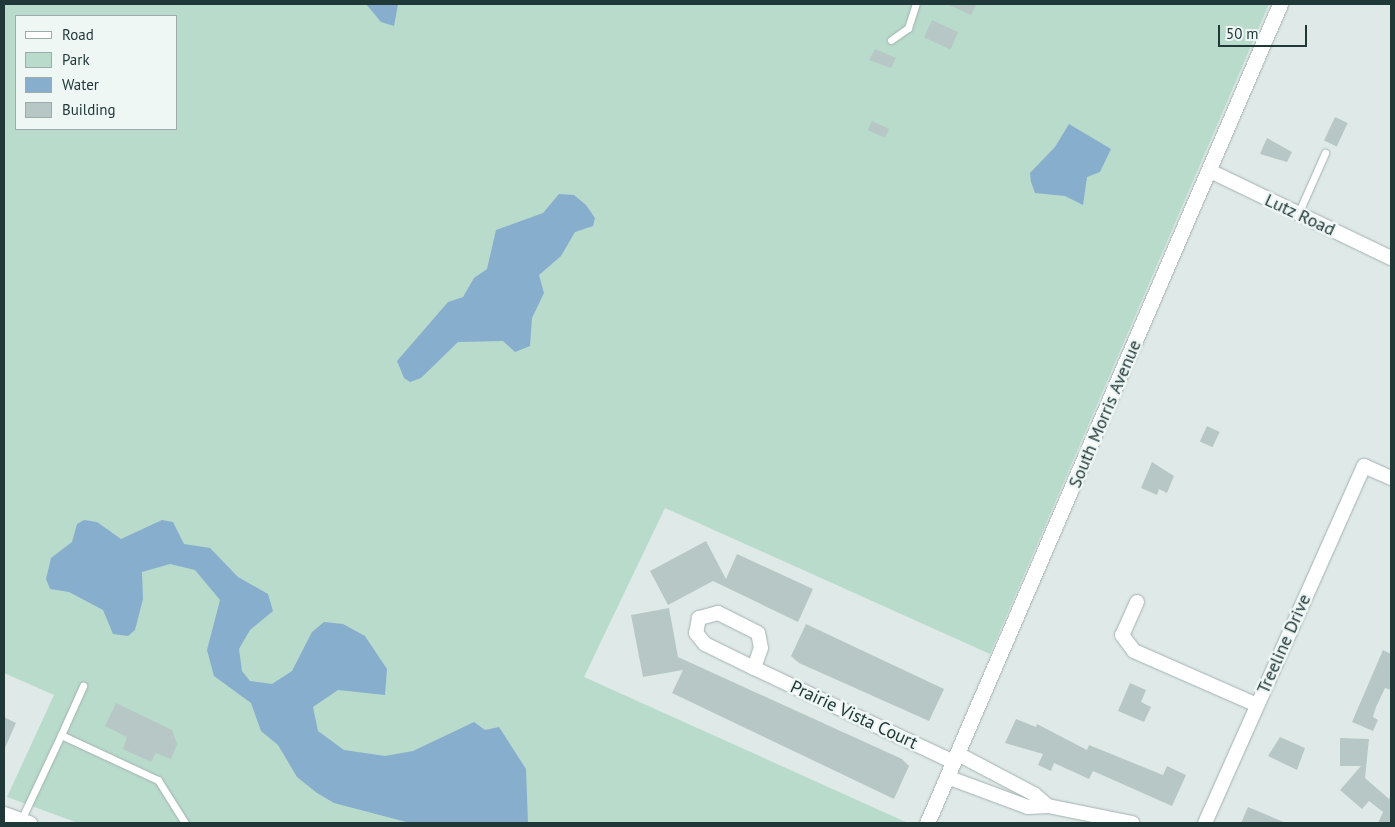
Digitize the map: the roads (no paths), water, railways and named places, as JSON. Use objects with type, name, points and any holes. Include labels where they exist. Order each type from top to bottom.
[{"type":"street","name":"South Morris Avenue","points":[[927,823],[1210,172],[1280,4]]},
{"type":"street","name":"Lutz Road","points":[[1210,172],[1391,258]]},
{"type":"street","name":"Treeline Drive","points":[[1205,823],[1364,466],[1391,478]]},
{"type":"street","points":[[1137,602],[1122,636],[1134,651],[1257,705]]},
{"type":"street","name":"Prairie Vista Court","points":[[754,668],[761,648],[758,633],[718,613],[699,618],[699,639],[754,668],[1034,794],[1048,806]]},
{"type":"street","points":[[948,777],[1004,800],[1028,807],[1048,806],[1132,823]]},
{"type":"street","points":[[4,814],[25,822]]},
{"type":"lane","points":[[891,40],[908,28],[916,4]]},
{"type":"lane","points":[[1298,214],[1325,153]]},
{"type":"lane","points":[[25,822],[83,686]]},
{"type":"lane","points":[[61,735],[158,780],[185,823]]},
{"type":"water","points":[[366,4],[398,4],[394,26],[381,22]]},
{"type":"water","points":[[1069,124],[1111,149],[1100,172],[1087,177],[1083,205],[1065,196],[1035,193],[1031,182],[1030,173],[1055,147]]},
{"type":"water","points":[[559,194],[574,195],[586,205],[595,218],[593,226],[575,232],[561,256],[539,275],[544,293],[532,318],[530,346],[515,352],[503,341],[458,342],[421,378],[410,382],[404,378],[397,361],[448,302],[463,297],[474,278],[487,269],[496,230],[543,213]]},
{"type":"water","points":[[84,520],[97,522],[121,539],[162,520],[173,522],[184,544],[210,548],[238,577],[268,594],[273,611],[250,630],[239,649],[242,671],[250,681],[272,684],[292,671],[312,632],[324,622],[343,624],[365,636],[387,669],[385,695],[338,690],[313,707],[318,731],[344,750],[385,756],[413,751],[474,722],[485,730],[499,727],[526,769],[528,823],[410,823],[334,803],[317,793],[297,777],[278,745],[261,731],[251,703],[214,676],[207,650],[220,600],[195,570],[170,564],[142,572],[143,599],[135,630],[128,636],[113,634],[103,610],[69,592],[50,589],[46,579],[51,558],[72,542],[77,524]]}]
